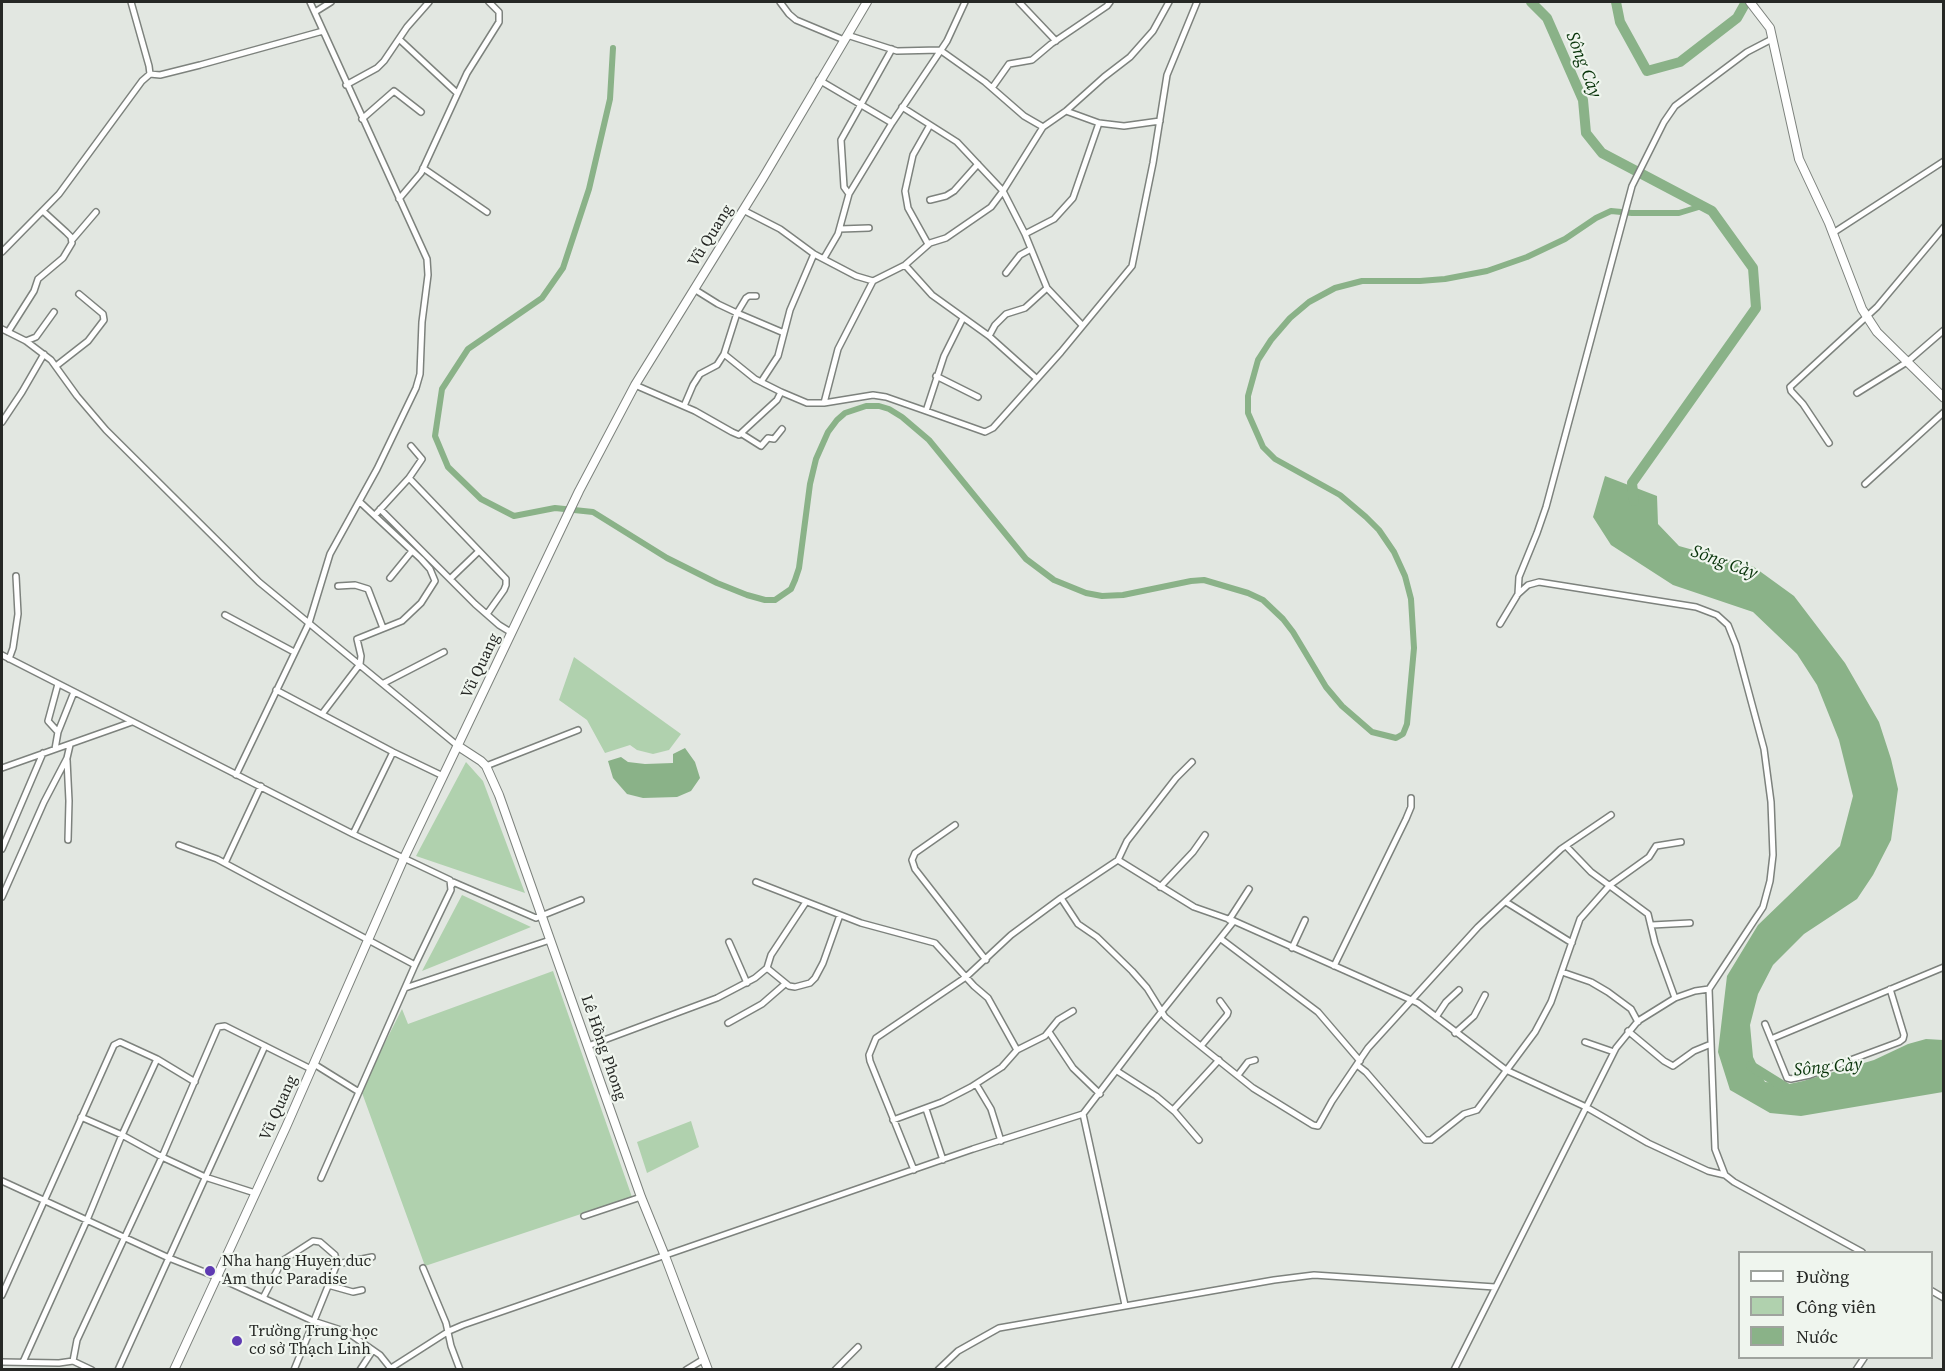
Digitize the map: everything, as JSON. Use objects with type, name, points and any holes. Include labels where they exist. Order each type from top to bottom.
[{"type":"main road","name":"Vũ Quang","points":[[174,1370],[405,858],[579,491],[635,385],[867,2]]},
{"type":"main road","points":[[1750,2],[1770,28],[1799,159],[1833,233],[1867,317],[1876,332],[1944,398]]},
{"type":"main road","name":"Lê Hồng Phong","points":[[458,746],[486,766],[499,795],[641,1197],[666,1256],[708,1370]]},
{"type":"street","points":[[131,2],[150,74]]},
{"type":"street","points":[[236,775],[309,622],[327,561],[360,502],[416,388],[420,374],[422,322],[429,266],[310,2]]},
{"type":"street","points":[[315,12],[331,2]]},
{"type":"street","points":[[346,85],[377,68],[429,2]]},
{"type":"street","points":[[399,200],[423,168],[466,73],[499,22],[499,12],[489,2]]},
{"type":"street","points":[[780,2],[796,20],[846,37],[897,51],[940,50],[992,88],[1019,113],[1043,127]]},
{"type":"street","points":[[824,258],[840,229],[849,194],[902,107],[953,30],[965,2]]},
{"type":"street","points":[[1019,2],[1056,41]]},
{"type":"street","points":[[992,88],[1009,64],[1032,60],[1110,2]]},
{"type":"street","points":[[824,403],[838,349],[873,281],[905,265],[928,244],[946,238],[985,211],[1003,191],[1043,127],[1066,111],[1137,50],[1153,31],[1169,2]]},
{"type":"street","points":[[724,354],[761,382],[807,403],[824,403],[873,395],[886,397],[980,431],[993,428],[1133,263],[1169,69],[1197,2]]},
{"type":"street","points":[[2,252],[44,212],[142,81],[150,74],[160,75],[323,31]]},
{"type":"street","points":[[399,39],[458,93]]},
{"type":"street","points":[[1518,594],[1519,577],[1538,533],[1546,507],[1632,186],[1664,122],[1679,102],[1747,51],[1772,39]]},
{"type":"street","points":[[849,194],[844,188],[841,140],[892,49]]},
{"type":"street","points":[[819,80],[892,123]]},
{"type":"street","points":[[362,119],[394,90],[421,112]]},
{"type":"street","points":[[902,107],[957,142],[1003,191],[1025,234],[1047,288],[1082,325]]},
{"type":"street","points":[[1066,111],[1099,123],[1131,126],[1160,121]]},
{"type":"street","points":[[1025,234],[1054,219],[1074,198],[1099,123]]},
{"type":"street","points":[[928,244],[908,208],[905,191],[914,155],[930,125]]},
{"type":"street","points":[[1833,233],[1944,161]]},
{"type":"street","points":[[930,200],[941,198],[954,191],[978,164]]},
{"type":"street","points":[[423,168],[487,212]]},
{"type":"street","points":[[743,210],[780,229],[814,254],[856,276],[873,281]]},
{"type":"street","points":[[44,212],[72,240]]},
{"type":"street","points":[[96,212],[72,240],[63,258],[38,279],[34,291],[4,331],[26,341],[44,354],[106,430],[259,582],[458,746]]},
{"type":"street","points":[[1829,443],[1790,387],[1867,317],[1944,227]]},
{"type":"street","points":[[840,229],[869,228]]},
{"type":"street","points":[[1006,273],[1020,255],[1030,249]]},
{"type":"street","points":[[761,382],[778,356],[790,310],[814,254]]},
{"type":"street","points":[[905,265],[927,291],[989,336],[1036,378]]},
{"type":"street","points":[[989,336],[995,325],[1006,314],[1025,308],[1047,288]]},
{"type":"street","points":[[694,289],[717,304],[784,333]]},
{"type":"street","points":[[56,366],[88,341],[104,320],[103,314],[79,294]]},
{"type":"street","points":[[684,406],[695,381],[704,372],[717,365],[724,354],[737,313],[748,296],[756,296]]},
{"type":"street","points":[[26,341],[34,339],[54,312]]},
{"type":"street","points":[[926,411],[946,350],[963,318]]},
{"type":"street","points":[[1857,393],[1907,362],[1944,330]]},
{"type":"street","points":[[2,422],[44,354]]},
{"type":"street","points":[[936,376],[978,397]]},
{"type":"street","points":[[635,385],[684,406],[735,434],[742,434],[761,446],[767,439],[774,439],[782,429]]},
{"type":"street","points":[[742,434],[777,400],[781,392]]},
{"type":"street","points":[[1865,484],[1944,412]]},
{"type":"street","points":[[375,515],[409,478],[422,459],[411,446]]},
{"type":"street","points":[[409,478],[506,582],[504,590],[487,614]]},
{"type":"street","points":[[322,714],[360,664],[361,656],[357,639],[402,621],[429,593],[435,581],[430,569],[360,502]]},
{"type":"street","points":[[380,509],[487,614],[512,633]]},
{"type":"street","points":[[390,578],[412,551]]},
{"type":"street","points":[[450,579],[478,552]]},
{"type":"street","points":[[9,659],[18,614],[16,576]]},
{"type":"street","points":[[1500,624],[1518,594],[1532,583],[1545,582],[1696,607],[1717,615],[1728,625],[1736,645],[1764,749],[1771,802],[1773,855],[1770,881],[1763,907],[1709,989],[1715,1149],[1725,1175]]},
{"type":"street","points":[[338,586],[355,585],[368,589],[383,628]]},
{"type":"street","points":[[225,615],[294,652]]},
{"type":"street","points":[[384,683],[444,652]]},
{"type":"street","points":[[2,656],[353,834],[450,880],[451,890],[415,965],[321,1178]]},
{"type":"street","points":[[58,684],[48,721],[58,732]]},
{"type":"street","points":[[276,690],[443,776]]},
{"type":"street","points":[[55,749],[58,732],[74,692]]},
{"type":"street","points":[[2,768],[132,722]]},
{"type":"street","points":[[486,766],[578,729]]},
{"type":"street","points":[[2,897],[44,802],[67,758],[70,745]]},
{"type":"street","points":[[353,834],[393,752]]},
{"type":"street","points":[[2,849],[43,753]]},
{"type":"street","points":[[67,758],[68,840]]},
{"type":"street","points":[[914,1170],[870,1061],[872,1046],[876,1038],[966,977],[1011,935],[1118,860],[1127,841],[1176,778],[1192,762]]},
{"type":"street","points":[[225,863],[261,786]]},
{"type":"street","points":[[1334,966],[1406,819],[1411,807],[1411,798]]},
{"type":"street","points":[[1061,898],[1078,924],[1097,937],[1132,971],[1178,1028],[1270,1100],[1318,1126],[1368,1048],[1478,927],[1566,846],[1611,815]]},
{"type":"street","points":[[955,825],[915,853],[912,860],[915,869],[986,960]]},
{"type":"street","points":[[1160,887],[1205,836]]},
{"type":"street","points":[[1221,939],[1318,1012],[1421,1137],[1428,1141],[1464,1114],[1480,1107],[1535,1032],[1551,1002],[1580,919],[1610,885],[1649,857],[1656,846],[1681,842]]},
{"type":"street","points":[[179,845],[225,863],[415,965]]},
{"type":"street","points":[[1566,846],[1588,869],[1646,911],[1652,925],[1653,938],[1675,998]]},
{"type":"street","points":[[1118,860],[1194,907],[1232,920],[1418,1003],[1506,1070],[1586,1107],[1648,1143],[1708,1171],[1725,1175],[1860,1251]]},
{"type":"street","points":[[452,885],[453,882],[536,918],[581,900]]},
{"type":"street","points":[[756,882],[866,925],[932,941],[991,1001],[1017,1050]]},
{"type":"street","points":[[2,1181],[169,1258],[217,1277],[313,1321],[347,1332],[385,1360],[391,1369],[449,1331],[943,1160],[1083,1114],[1221,939],[1249,889]]},
{"type":"street","points":[[588,1046],[717,998],[747,983],[767,968],[771,955],[806,902]]},
{"type":"street","points":[[1506,902],[1572,943]]},
{"type":"street","points":[[767,968],[780,977],[784,984],[795,987],[810,982],[815,978],[823,963],[840,915]]},
{"type":"street","points":[[1292,948],[1305,920]]},
{"type":"street","points":[[1652,925],[1690,923]]},
{"type":"street","points":[[405,988],[550,940]]},
{"type":"street","points":[[729,942],[747,983]]},
{"type":"street","points":[[1771,1039],[1944,967]]},
{"type":"street","points":[[1562,972],[1591,982],[1608,992],[1631,1009],[1638,1022]]},
{"type":"street","points":[[728,1023],[762,1004],[784,984]]},
{"type":"street","points":[[1454,1370],[1614,1052],[1628,1031],[1675,998],[1709,989]]},
{"type":"street","points":[[1765,1024],[1787,1078],[1810,1074],[1899,1042],[1904,1035],[1890,989]]},
{"type":"street","points":[[1436,1017],[1446,1002],[1459,990]]},
{"type":"street","points":[[1455,1033],[1474,1016],[1485,995]]},
{"type":"street","points":[[1201,1046],[1227,1015],[1228,1012],[1220,1001]]},
{"type":"street","points":[[893,1120],[952,1098],[976,1084],[1002,1067],[1017,1050],[1049,1032],[1058,1020],[1073,1011]]},
{"type":"street","points":[[73,1361],[77,1340],[126,1239],[220,1026],[225,1026],[312,1067],[359,1092]]},
{"type":"street","points":[[1628,1031],[1670,1065],[1680,1062],[1694,1051],[1711,1044]]},
{"type":"street","points":[[1049,1032],[1072,1068],[1100,1094]]},
{"type":"street","points":[[2,1295],[115,1044],[120,1042],[157,1059],[195,1082]]},
{"type":"street","points":[[1585,1042],[1614,1052]]},
{"type":"street","points":[[118,1370],[265,1046]]},
{"type":"street","points":[[23,1362],[157,1059]]},
{"type":"street","points":[[1173,1110],[1219,1060]]},
{"type":"street","points":[[1238,1075],[1248,1062],[1255,1060]]},
{"type":"street","points":[[1117,1071],[1151,1091],[1173,1110],[1199,1140]]},
{"type":"street","points":[[976,1084],[991,1109],[1001,1141]]},
{"type":"street","points":[[926,1109],[943,1160]]},
{"type":"street","points":[[1083,1114],[1125,1305]]},
{"type":"street","points":[[81,1117],[205,1177],[255,1193]]},
{"type":"street","points":[[584,1216],[641,1197]]},
{"type":"street","points":[[263,1298],[282,1261],[314,1241],[320,1242],[335,1255],[337,1264],[294,1370]]},
{"type":"street","points":[[337,1264],[372,1257]]},
{"type":"street","points":[[423,1268],[449,1331],[451,1346],[460,1370]]},
{"type":"street","points":[[938,1370],[958,1351],[999,1328],[1314,1275],[1495,1287]]},
{"type":"street","points":[[328,1285],[353,1292],[362,1290]]},
{"type":"street","points":[[835,1370],[858,1347]]},
{"type":"street","points":[[360,1370],[373,1350]]},
{"type":"street","points":[[686,1370],[704,1359]]},
{"type":"street","points":[[2,1362],[73,1361],[92,1370]]},
{"type":"green space","points":[[574,657],[681,734],[669,750],[653,754],[637,750],[630,745],[605,753],[587,720],[559,700]]},
{"type":"green space","points":[[466,762],[483,781],[525,893],[416,856]]},
{"type":"green space","points":[[462,895],[531,927],[422,971]]},
{"type":"green space","points":[[553,971],[632,1197],[425,1266],[361,1090],[402,1009],[408,1024]]},
{"type":"green space","points":[[691,1121],[699,1147],[647,1173],[637,1142]]},
{"type":"water","points":[[1605,476],[1657,496],[1658,524],[1679,546],[1754,567],[1794,596],[1845,663],[1879,722],[1891,759],[1898,789],[1891,840],[1873,875],[1857,899],[1804,934],[1773,965],[1758,994],[1750,1025],[1753,1057],[1765,1082],[1789,1084],[1803,1081],[1874,1060],[1908,1044],[1926,1039],[1943,1040],[1943,1092],[1801,1116],[1770,1113],[1730,1090],[1718,1052],[1727,976],[1758,925],[1840,846],[1853,796],[1839,740],[1817,685],[1797,654],[1753,612],[1673,585],[1611,545],[1593,517]]},
{"type":"water","points":[[685,748],[695,762],[700,778],[691,791],[677,797],[643,798],[627,794],[613,778],[608,761],[621,757],[628,762],[645,764],[673,763],[673,754]]},
{"type":"waterway","name":"Sông Cày","points":[[1531,2],[1547,18],[1583,100],[1586,133],[1602,153],[1712,211],[1753,268],[1756,308],[1632,483],[1634,501]]},
{"type":"waterway","name":"Sông Cày","points":[[1616,2],[1620,22],[1647,71],[1680,62],[1737,18],[1746,2]]},
{"type":"waterway","points":[[613,48],[610,99],[589,189],[563,268],[542,298],[468,349],[442,389],[435,436],[448,467],[481,499],[514,516],[555,508],[593,512],[667,558],[717,583],[747,595],[775,600],[791,589],[799,568],[810,484],[816,459],[828,432],[845,413],[866,406],[879,406],[902,417],[929,440],[1026,559],[1054,580],[1086,593],[1102,596],[1123,595],[1204,580],[1248,593],[1263,600],[1283,619],[1326,687],[1342,706],[1372,732],[1396,738],[1403,734],[1407,724],[1414,648],[1411,599],[1405,576],[1394,552],[1379,530],[1366,517],[1340,495],[1275,459],[1263,447],[1248,413],[1248,396],[1258,360],[1290,318],[1309,302],[1335,288],[1362,281],[1420,281],[1487,271],[1527,257],[1565,239],[1596,218],[1611,211],[1679,213],[1702,206]]},
{"type":"waterway","name":"Sông Cày","points":[[1751,1066],[1788,1089]]},
{"type":"place","name":"Nha hang Huyen duc Am thuc Paradise","points":[[210,1271]]},
{"type":"place","name":"Trường Trung học cơ sở Thạch Linh","points":[[237,1341]]}]
